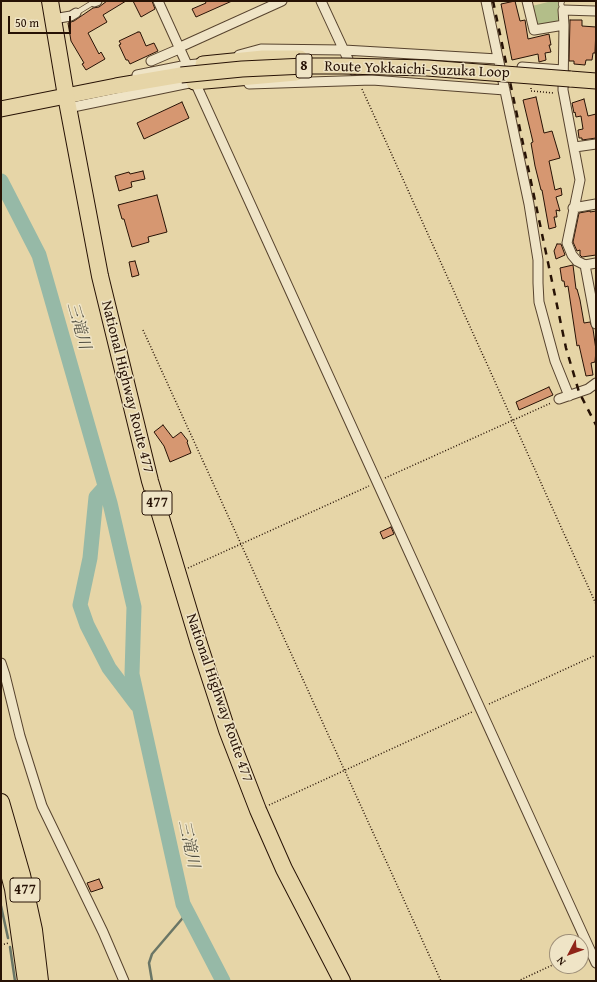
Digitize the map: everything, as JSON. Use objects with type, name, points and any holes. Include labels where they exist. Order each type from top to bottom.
[{"type":"highway","name":"National Highway Route 477","points":[[50,1],[66,98],[100,276],[150,481],[198,644],[227,730],[258,810],[284,869],[342,981]]},
{"type":"highway","name":"477","points":[[1,802],[22,875],[34,930],[40,981]]},
{"type":"highway","name":"477","points":[[1,843],[13,890],[26,981]]},
{"type":"main road","name":"8","points":[[203,64],[263,58],[366,57],[427,68]]},
{"type":"main road","name":"Route Yokkaichi-Suzuka Loop","points":[[1,109],[40,101],[66,98],[187,74],[242,69],[305,66],[427,68],[566,75],[596,81]]},
{"type":"main road","name":"8","points":[[187,74],[223,79],[301,73],[383,74],[427,68]]},
{"type":"street","points":[[158,1],[178,48],[187,74],[377,482],[596,963]]},
{"type":"street","points":[[151,61],[282,1]]},
{"type":"street","points":[[321,1],[358,80]]},
{"type":"street","points":[[486,1],[529,204],[537,250],[539,302],[555,361],[569,396]]},
{"type":"street","points":[[527,1],[534,30],[564,25]]},
{"type":"street","points":[[596,11],[563,6],[566,75],[564,93],[580,180],[567,243],[572,255],[577,260],[585,265],[596,263]]},
{"type":"street","points":[[53,19],[71,16],[76,13]]},
{"type":"street","points":[[187,74],[203,64],[261,49],[344,50],[498,59]]},
{"type":"street","points":[[440,85],[441,56]]},
{"type":"street","points":[[522,67],[566,75]]},
{"type":"street","points":[[223,79],[248,84],[358,80],[394,81],[505,90]]},
{"type":"street","points":[[575,147],[596,144]]},
{"type":"street","points":[[573,208],[596,204]]},
{"type":"street","points":[[585,265],[596,324]]},
{"type":"street","points":[[560,399],[588,389],[596,383]]},
{"type":"street","points":[[1,663],[20,736],[42,806],[103,932],[124,981]]},
{"type":"lane","points":[[76,13],[95,2]]},
{"type":"path","points":[[358,80],[596,604]]},
{"type":"path","points":[[531,91],[564,93]]},
{"type":"path","points":[[143,330],[441,981]]},
{"type":"path","points":[[177,573],[560,399]]},
{"type":"path","points":[[258,810],[596,655]]},
{"type":"path","points":[[518,981],[549,967]]},
{"type":"green space","points":[[552,1],[560,1],[559,19],[557,22],[540,25],[536,22],[532,6]]},
{"type":"building","points":[[107,1],[126,1],[103,15],[107,22],[88,33],[99,54],[101,52],[105,59],[86,70],[82,64],[84,63],[71,41],[68,23],[74,21],[93,8],[99,7]]},
{"type":"building","points":[[133,1],[152,1],[155,9],[141,17]]},
{"type":"building","points":[[205,1],[232,1],[196,17],[192,9],[206,3]]},
{"type":"building","points":[[515,1],[520,21],[525,20],[528,39],[549,34],[551,45],[549,45],[551,52],[545,53],[546,60],[539,62],[538,54],[512,60],[501,4]]},
{"type":"building","points":[[570,20],[582,20],[582,26],[596,27],[595,53],[593,53],[592,60],[586,60],[585,65],[574,64],[574,61],[569,61]]},
{"type":"building","points":[[140,32],[146,46],[154,43],[158,51],[130,64],[128,60],[126,60],[119,45],[121,44],[119,41]]},
{"type":"building","points":[[536,97],[544,133],[552,131],[560,158],[549,161],[555,190],[561,188],[562,195],[556,197],[560,211],[556,210],[557,217],[554,217],[556,227],[549,229],[542,190],[535,166],[531,143],[533,142],[523,100]]},
{"type":"building","points":[[584,99],[588,116],[596,114],[596,138],[582,140],[582,138],[579,138],[578,130],[583,129],[581,116],[576,117],[572,103]]},
{"type":"building","points":[[182,102],[189,118],[144,139],[137,123]]},
{"type":"building","points":[[143,171],[145,179],[131,182],[132,187],[119,191],[115,176],[129,172],[130,174]]},
{"type":"building","points":[[157,195],[167,232],[148,237],[149,242],[132,247],[124,219],[122,219],[118,205]]},
{"type":"building","points":[[596,211],[596,255],[582,257],[580,255],[580,250],[577,251],[573,242],[579,213]]},
{"type":"building","points":[[557,244],[561,244],[565,255],[556,259],[554,251]]},
{"type":"building","points":[[135,261],[139,275],[132,277],[129,262]]},
{"type":"building","points":[[573,265],[576,289],[580,300],[584,323],[590,322],[593,329],[596,350],[595,362],[591,363],[593,375],[586,376],[579,345],[577,346],[568,286],[565,287],[564,281],[562,281],[560,268]]},
{"type":"building","points":[[549,387],[553,395],[519,410],[516,402]]},
{"type":"building","points":[[163,425],[173,438],[181,432],[188,441],[187,442],[191,453],[170,462],[164,446],[154,432]]},
{"type":"building","points":[[391,527],[394,534],[383,539],[380,532]]},
{"type":"building","points":[[99,879],[103,888],[91,892],[87,883]]},
{"type":"waterway","name":"三滝川","points":[[1,181],[39,255],[110,503],[134,607],[132,674],[183,904],[223,981]]},
{"type":"waterway","name":"三滝川","points":[[105,487],[96,497],[90,558],[80,605],[87,625],[109,668],[137,705]]},
{"type":"waterway","points":[[1,906],[8,938]]},
{"type":"waterway","points":[[152,981],[149,963],[152,954],[187,913]]},
{"type":"waterway","points":[[10,947],[15,981]]},
{"type":"railway","points":[[493,1],[566,348],[579,392],[596,425]]}]
